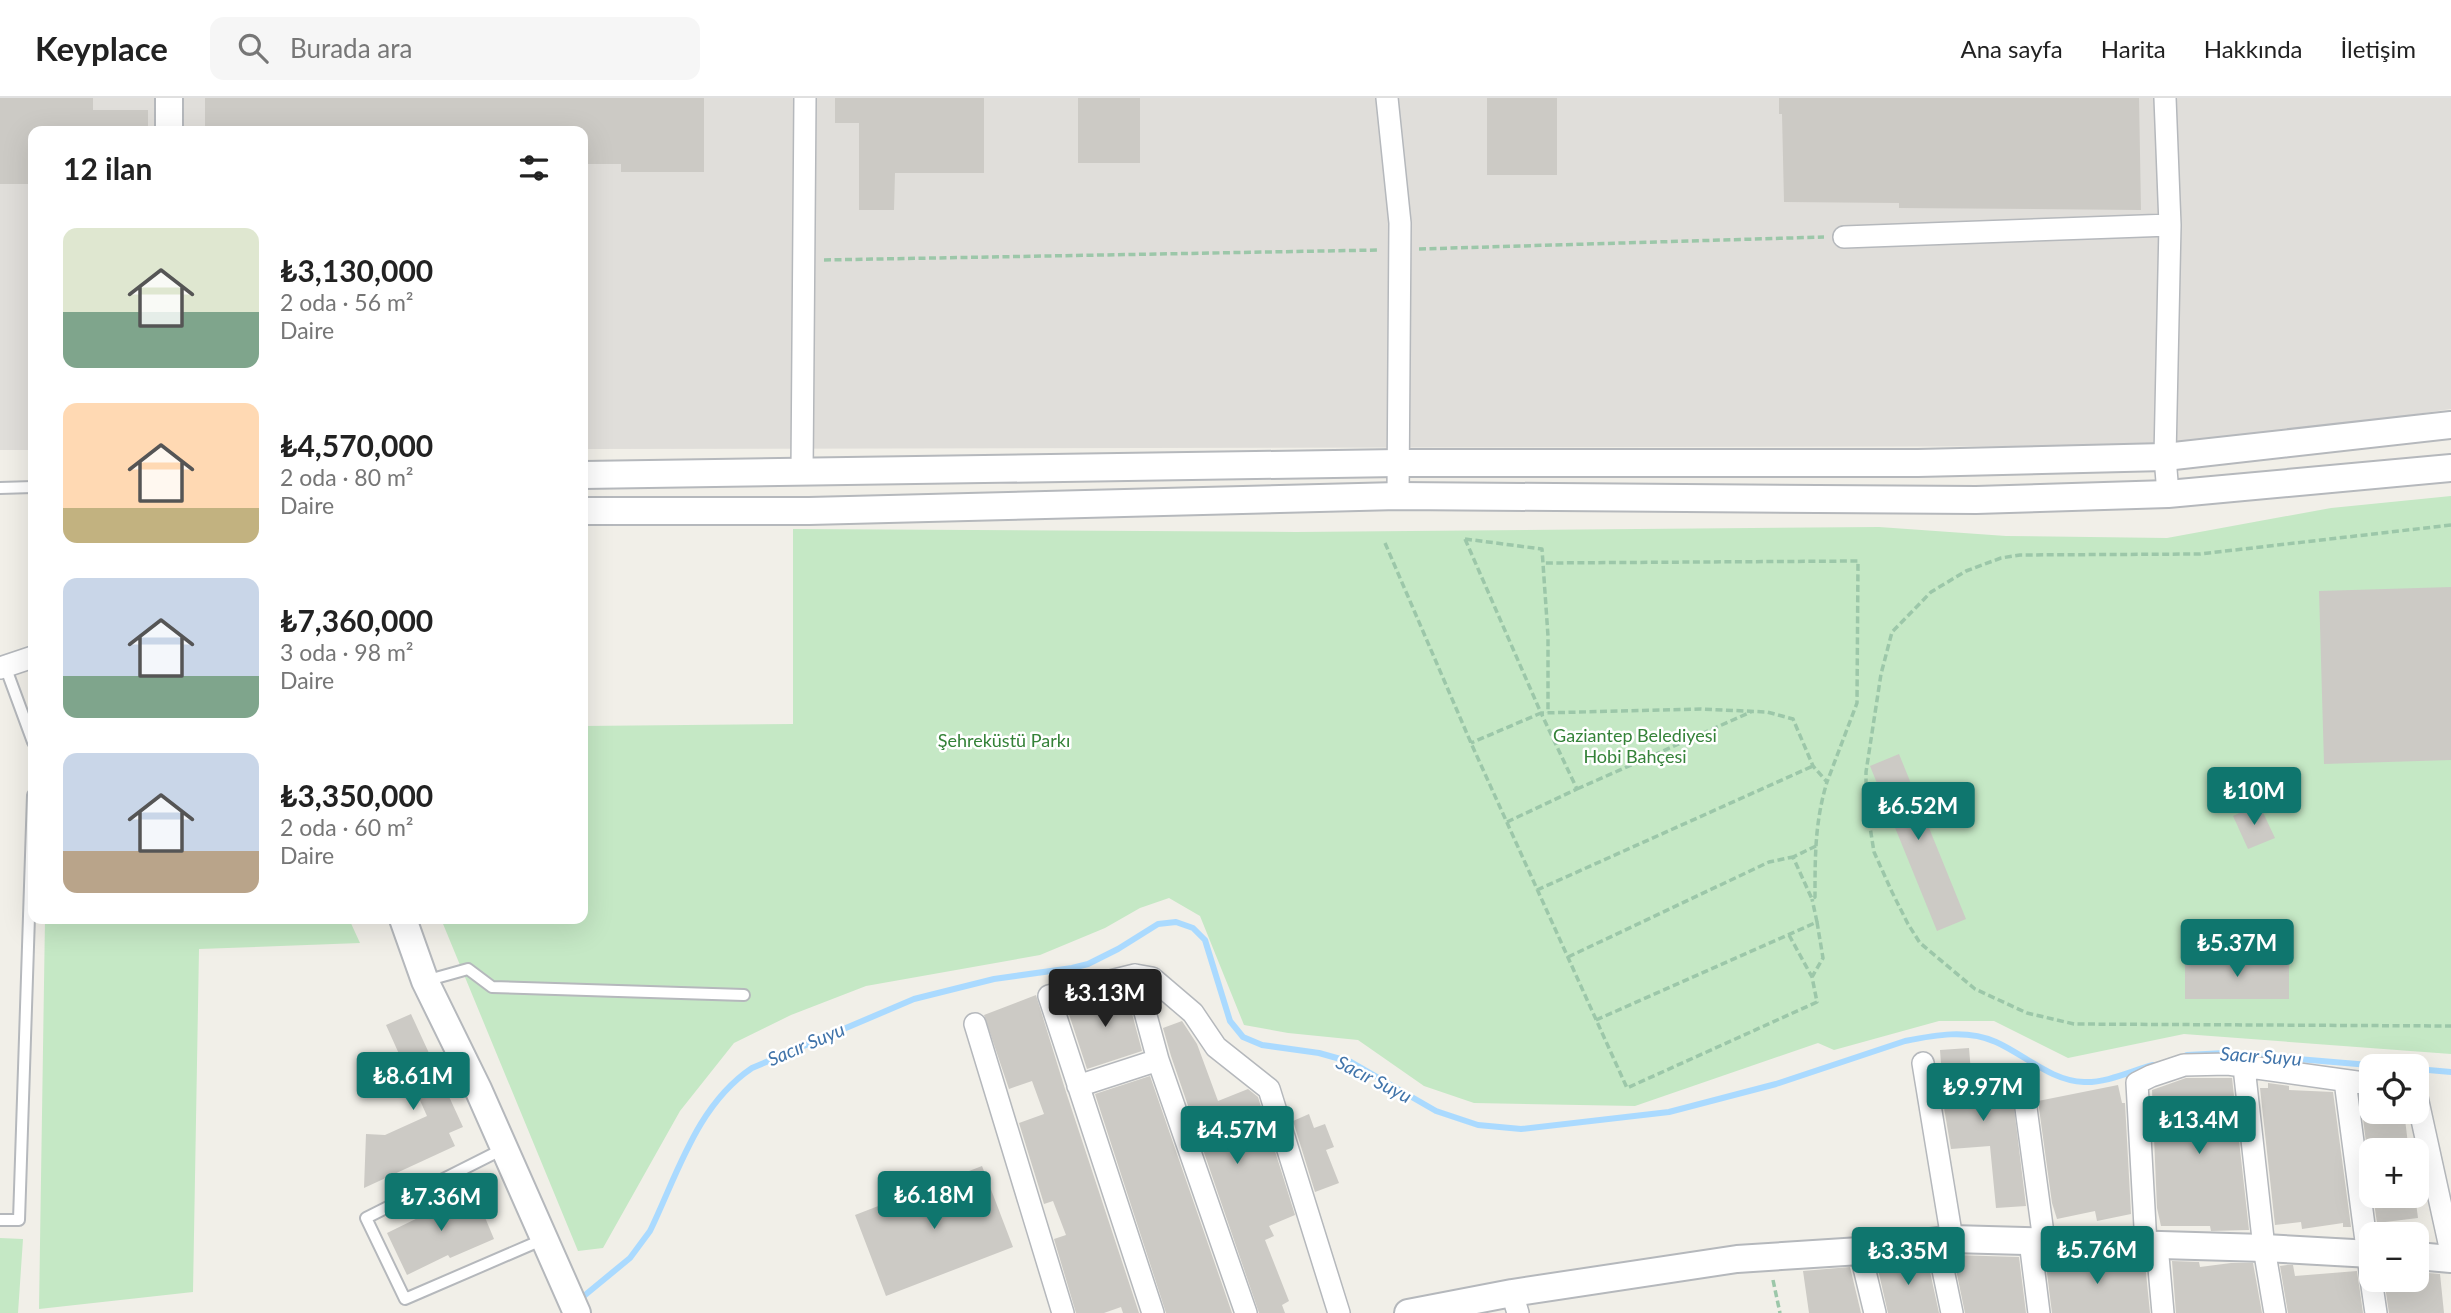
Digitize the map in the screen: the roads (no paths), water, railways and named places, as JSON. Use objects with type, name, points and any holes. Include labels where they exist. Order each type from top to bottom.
[{"type":"street","points":[[169,98],[169,126]]},
{"type":"street","points":[[802,472],[806,98]]},
{"type":"street","points":[[1387,98],[1399,223],[1398,496]]},
{"type":"street","points":[[2165,98],[2170,225],[2165,457],[2168,494]]},
{"type":"street","points":[[1844,237],[2170,225]]},
{"type":"street","points":[[588,475],[1398,463],[1918,463],[2165,457],[2451,425]]},
{"type":"street","points":[[588,511],[808,511],[1398,496],[1888,501],[2168,494],[2451,468]]},
{"type":"street","points":[[2,667],[28,659]]},
{"type":"street","points":[[405,924],[425,981],[478,1089],[576,1313]]},
{"type":"street","points":[[1135,975],[1158,1060],[1246,1313]]},
{"type":"street","points":[[1153,1313],[1049,996],[1135,975],[1152,978],[1178,997],[1193,1013],[1216,1047],[1269,1089],[1339,1313]]},
{"type":"street","points":[[975,1024],[1063,1313]]},
{"type":"street","points":[[1078,1086],[1158,1060]]},
{"type":"street","points":[[1923,1063],[1952,1313]]},
{"type":"street","points":[[2163,1313],[2151,1245],[2137,1083],[2184,1065],[2228,1064],[2359,1083]]},
{"type":"street","points":[[2244,1067],[2264,1248],[2275,1313]]},
{"type":"street","points":[[2345,1081],[2364,1222]]},
{"type":"street","points":[[2024,1086],[2039,1313]]},
{"type":"street","points":[[2423,1124],[2451,1252]]},
{"type":"street","points":[[1408,1313],[1515,1303],[1737,1259],[1860,1251],[1945,1240],[2264,1248],[2359,1265]]},
{"type":"street","points":[[1860,1251],[1875,1313]]},
{"type":"street","points":[[2429,1257],[2451,1259]]},
{"type":"street","points":[[2373,1292],[2376,1313]]},
{"type":"lane","points":[[0,488],[28,487]]},
{"type":"lane","points":[[2,667],[28,730]]},
{"type":"lane","points":[[0,1220],[19,1220],[29,924]]},
{"type":"lane","points":[[425,981],[468,970],[492,987],[744,995]]},
{"type":"lane","points":[[505,1149],[366,1218],[405,1299],[544,1239]]},
{"type":"waterway","name":"Sacır Suyu","points":[[579,1300],[630,1258],[650,1231],[703,1121],[733,1083],[752,1068],[914,999],[994,979],[1088,964],[1158,924],[1176,922],[1193,928],[1205,940],[1230,1021],[1243,1037],[1262,1045],[1319,1053],[1351,1062],[1436,1111],[1478,1125],[1521,1129],[1669,1112],[1776,1084],[1905,1041],[1939,1035],[1962,1034],[1985,1038],[2007,1047],[2049,1072],[2072,1081],[2101,1081],[2153,1065]]},
{"type":"waterway","name":"Sacır Suyu","points":[[2187,1055],[2225,1053],[2359,1064]]},
{"type":"waterway","name":"Sacır Suyu","points":[[2429,1070],[2451,1072]]},
{"type":"park label","name":"Şehreküstü Parkı","points":[[1004,741]]},
{"type":"park label","name":"Gaziantep Belediyesi Hobi Bahçesi","points":[[1635,746]]}]
